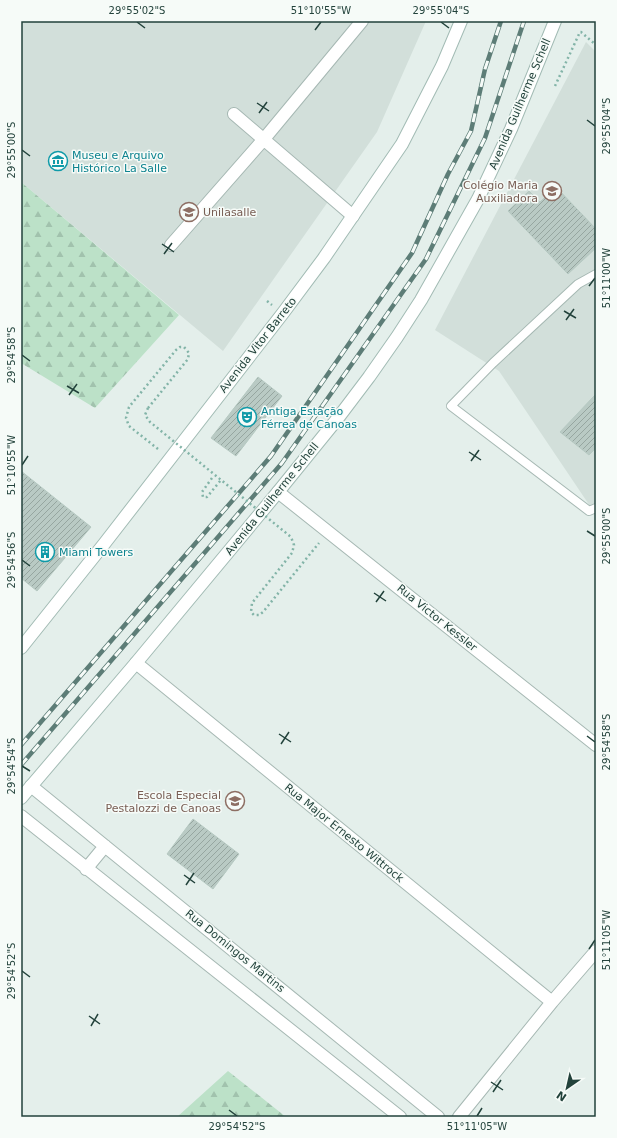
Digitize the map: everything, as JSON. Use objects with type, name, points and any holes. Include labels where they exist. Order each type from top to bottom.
[{"type":"street","points":[[171,245],[264,140],[362,21]]},
{"type":"street","name":"Avenida Vitor Barreto","points":[[21,648],[283,313],[324,258],[402,144],[442,66],[461,21]]},
{"type":"street","name":"Avenida Guilherme Schell","points":[[21,798],[136,663],[278,492],[369,378],[421,300],[478,199],[511,129],[555,21]]},
{"type":"street","points":[[234,114],[353,216]]},
{"type":"street","name":"Rua Victor Kessler","points":[[278,492],[596,745]]},
{"type":"street","name":"Rua Major Ernesto Wittrock","points":[[136,663],[552,1002]]},
{"type":"street","name":"Rua Domingos Martins","points":[[31,786],[438,1117]]},
{"type":"street","points":[[21,816],[400,1117]]},
{"type":"street","points":[[86,869],[105,846]]},
{"type":"street","points":[[459,1117],[552,1002],[596,952]]},
{"type":"lane","points":[[596,274],[578,284],[493,362],[451,406],[589,511],[596,508]]},
{"type":"path","points":[[555,86],[580,32],[596,45]]},
{"type":"path","points":[[170,458],[129,426],[126,418],[129,407],[178,348],[184,347],[189,353],[188,359],[148,408],[145,415],[150,422],[291,537],[294,545],[292,553],[252,603],[251,612],[254,615],[259,615],[263,612],[314,549]]},
{"type":"path","points":[[212,478],[202,492],[203,497],[207,497],[221,480]]},
{"type":"shaded area","name":"Unilasalle","points":[[21,21],[426,21],[377,132],[223,351],[21,182]]},
{"type":"shaded area","name":"Colégio Maria Auxiliadora","points":[[586,42],[596,52],[596,515],[499,371],[435,330]]},
{"type":"green space","points":[[21,182],[179,315],[95,408],[21,363]]},
{"type":"green space","points":[[228,1071],[286,1117],[177,1117]]},
{"type":"building","points":[[556,187],[596,229],[596,248],[568,274],[508,211],[529,191],[540,202]]},
{"type":"building","name":"Antiga Estação Férrea de Canoas","points":[[258,377],[282,396],[236,456],[211,438]]},
{"type":"building","points":[[596,394],[596,448],[589,455],[560,432]]},
{"type":"building","name":"Miami Towers","points":[[21,471],[91,527],[37,591],[21,578]]},
{"type":"building","points":[[193,819],[239,854],[213,889],[167,854]]},
{"type":"railway","points":[[21,745],[271,456],[412,253],[448,174],[471,131],[485,69],[501,21]]},
{"type":"railway","points":[[21,765],[282,463],[426,259],[485,138],[524,21]]},
{"type":"place","name":"Museu e Arquivo Histórico La Salle","points":[[58,161]]},
{"type":"place","name":"Colégio Maria Auxiliadora","points":[[552,191]]},
{"type":"place","name":"Unilasalle","points":[[189,212]]},
{"type":"place","name":"Antiga Estação Férrea de Canoas","points":[[247,417]]},
{"type":"place","name":"Miami Towers","points":[[45,552]]},
{"type":"place","name":"Escola Especial Pestalozzi de Canoas","points":[[235,801]]}]
